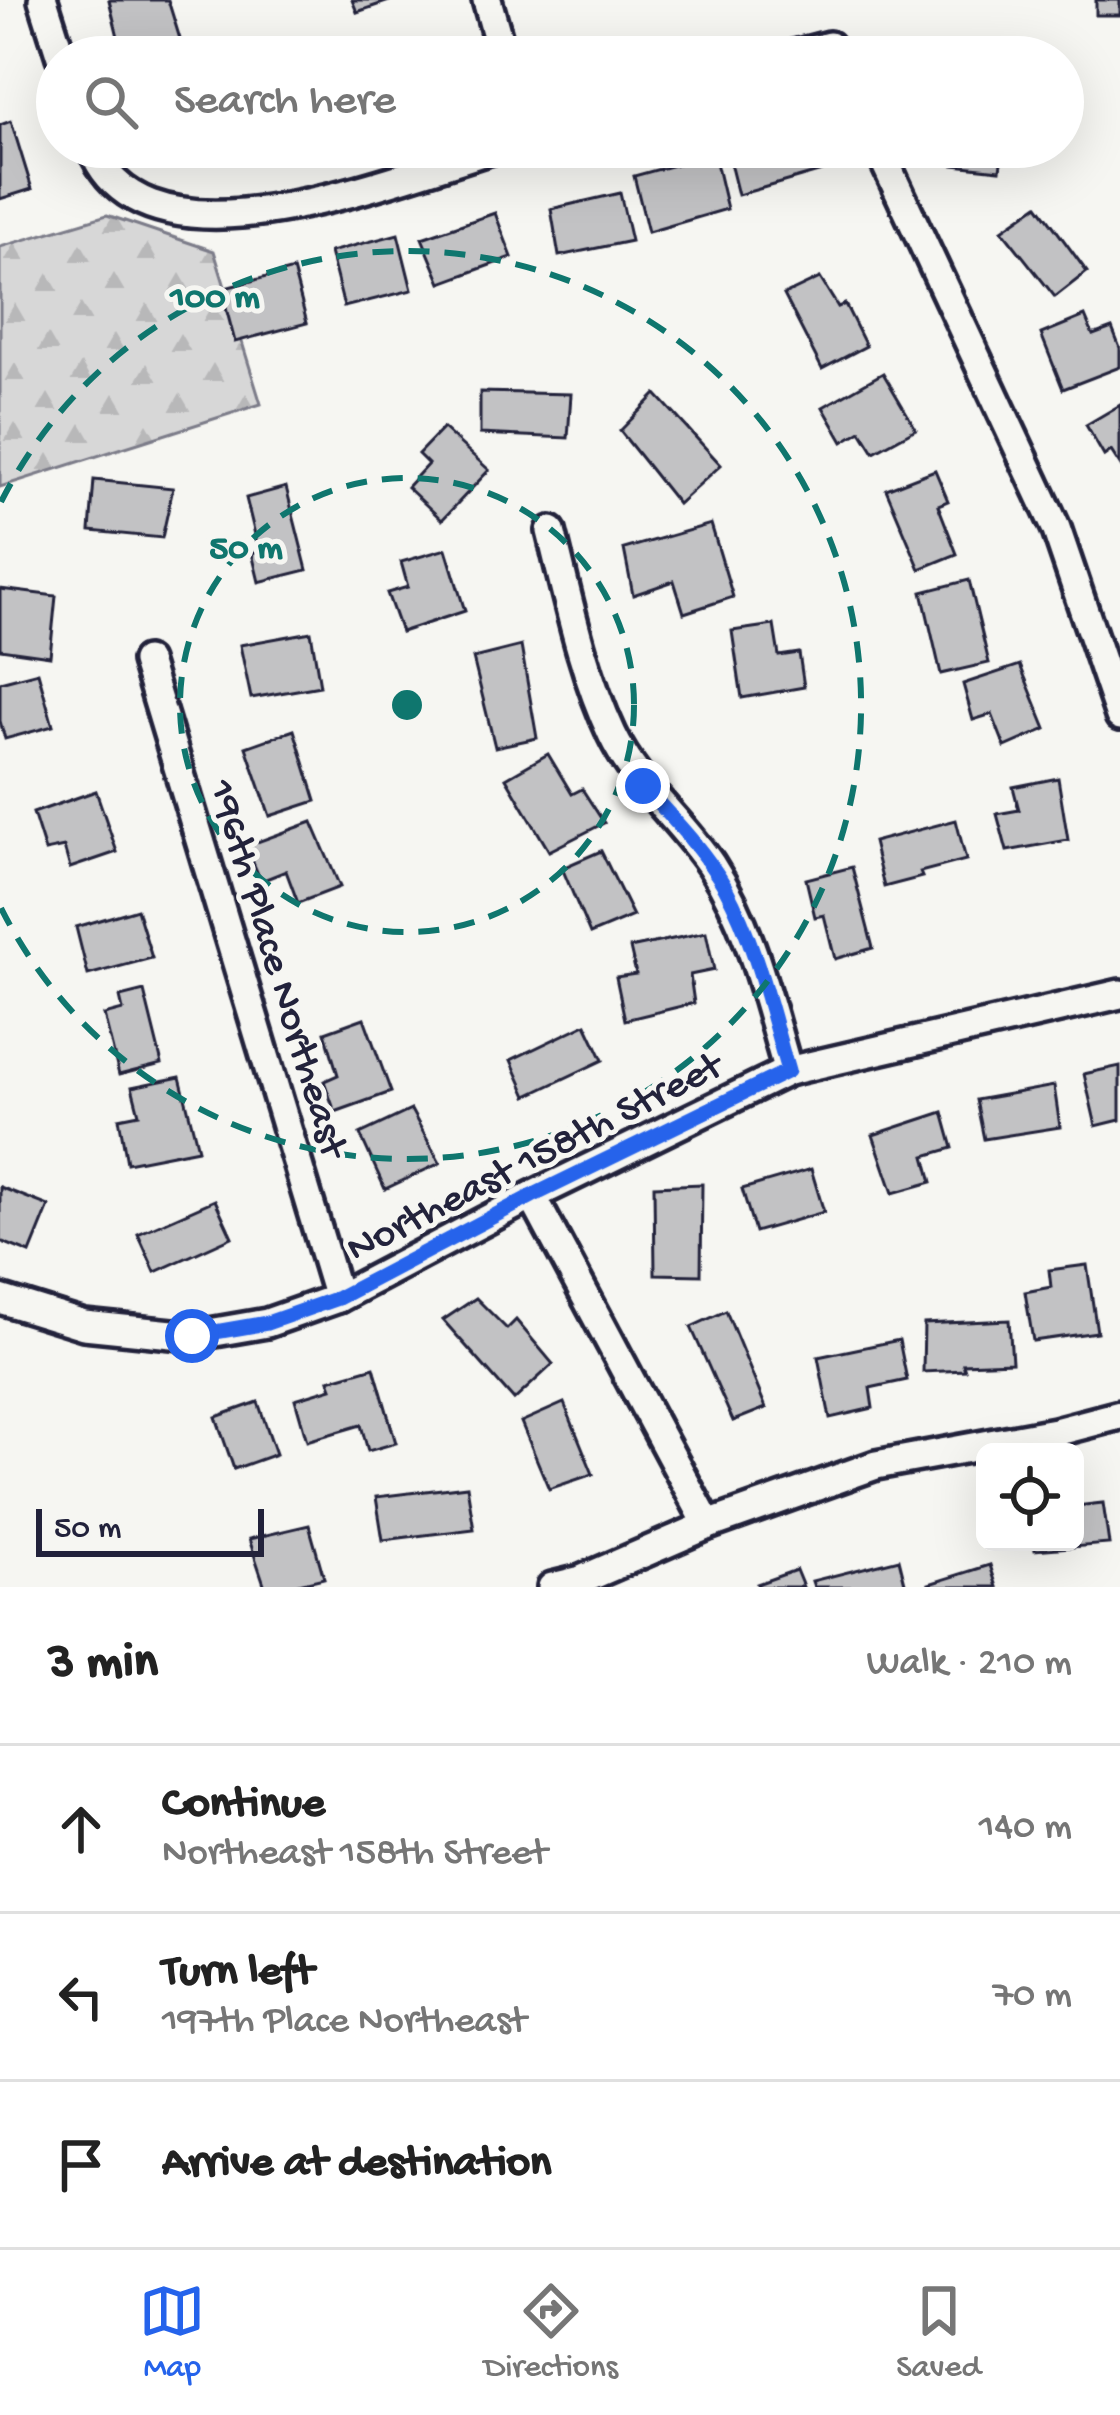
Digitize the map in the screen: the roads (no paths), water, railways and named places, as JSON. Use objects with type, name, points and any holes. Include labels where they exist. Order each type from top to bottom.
[{"type":"street","points":[[44,0],[55,36]]},
{"type":"street","points":[[488,0],[497,36]]},
{"type":"street","points":[[103,168],[137,202],[189,215],[271,212],[425,168]]},
{"type":"street","points":[[888,168],[1056,529],[1120,716]]},
{"type":"street","points":[[551,531],[580,646],[611,733],[643,786],[724,885],[747,932],[788,1071]]},
{"type":"street","name":"196th Place Northeast","points":[[146,661],[338,1298]]},
{"type":"street","name":"Northeast 158th Street","points":[[0,1299],[84,1325],[192,1336],[267,1323],[338,1298],[532,1196],[788,1071],[1120,994]]},
{"type":"street","points":[[532,1196],[708,1526]]},
{"type":"street","points":[[552,1587],[876,1465],[1055,1432],[1120,1415]]}]
